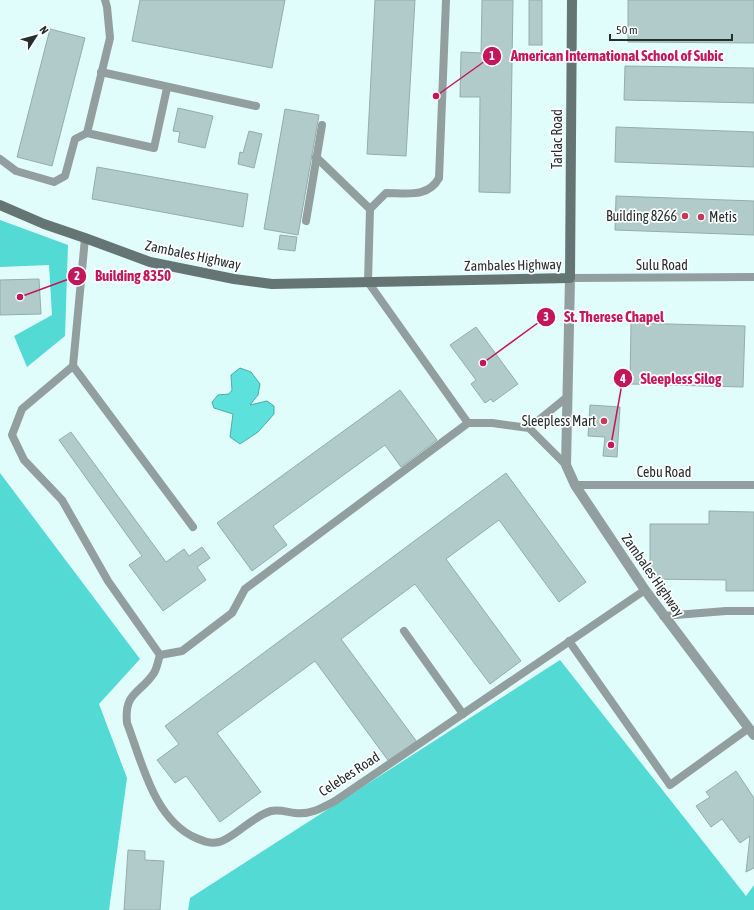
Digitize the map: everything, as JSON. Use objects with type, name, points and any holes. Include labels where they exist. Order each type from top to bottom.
[{"type":"main road","name":"Tarlac Road","points":[[570,278],[572,0]]},
{"type":"main road","name":"Zambales Highway","points":[[0,205],[44,224],[150,262],[234,279],[272,284],[570,278]]},
{"type":"street","name":"Zambales Highway","points":[[570,278],[566,465],[574,484],[663,616],[751,732]]},
{"type":"lane","points":[[87,133],[110,38],[105,0]]},
{"type":"lane","points":[[446,0],[439,178],[434,186],[425,192],[386,193],[370,209],[368,282],[468,423]]},
{"type":"lane","points":[[101,72],[167,88],[256,106]]},
{"type":"lane","points":[[0,159],[16,171],[54,182],[65,176],[75,139],[87,133],[154,148],[167,88]]},
{"type":"lane","points":[[306,221],[322,125]]},
{"type":"lane","points":[[316,157],[370,209]]},
{"type":"lane","points":[[86,238],[73,366],[193,527]]},
{"type":"lane","name":"Sulu Road","points":[[570,278],[754,277]]},
{"type":"lane","points":[[73,366],[22,409],[12,436],[24,460],[62,500],[108,581],[160,655],[182,651],[232,613],[245,589],[468,423],[492,423],[529,428],[566,465]]},
{"type":"lane","points":[[529,428],[567,397]]},
{"type":"lane","name":"Cebu Road","points":[[574,484],[754,485]]},
{"type":"lane","name":"Celebes Road","points":[[160,655],[154,673],[136,691],[128,703],[126,713],[127,723],[154,795],[164,811],[178,827],[191,836],[209,843],[220,842],[262,814],[272,810],[283,810],[296,813],[314,812],[335,801],[645,590]]},
{"type":"lane","points":[[663,616],[726,610],[754,611]]},
{"type":"lane","points":[[404,631],[463,714]]},
{"type":"lane","points":[[570,641],[670,785],[751,732]]},
{"type":"shaded area","points":[[0,220],[68,245],[65,336],[27,367],[14,336],[52,315],[49,265],[0,267]]},
{"type":"shaded area","points":[[240,368],[251,372],[260,384],[258,395],[250,405],[267,401],[274,406],[274,414],[258,432],[240,444],[230,437],[233,414],[214,408],[212,402],[218,395],[229,394],[232,390],[231,375]]},
{"type":"shaded area","points":[[0,473],[140,659],[99,704],[127,778],[109,910],[0,910]]},
{"type":"shaded area","points":[[560,660],[746,896],[754,885],[754,910],[188,910],[190,898]]},
{"type":"building","points":[[140,0],[285,0],[272,68],[132,41]]},
{"type":"building","points":[[375,0],[415,0],[406,156],[367,154]]},
{"type":"building","points":[[482,0],[513,0],[510,193],[479,192],[480,97],[460,97],[461,52],[481,53]]},
{"type":"building","points":[[529,0],[542,0],[542,45],[529,45]]},
{"type":"building","points":[[628,0],[754,0],[754,43],[628,42]]},
{"type":"building","points":[[50,29],[85,38],[52,166],[17,157]]},
{"type":"building","points":[[625,66],[754,68],[754,103],[624,100]]},
{"type":"building","points":[[178,108],[213,116],[205,148],[178,142],[180,132],[173,131]]},
{"type":"building","points":[[285,109],[319,115],[298,235],[264,229]]},
{"type":"building","points":[[616,127],[754,132],[754,167],[615,162]]},
{"type":"building","points":[[249,131],[262,134],[254,168],[238,164],[240,152],[243,153]]},
{"type":"building","points":[[97,167],[248,194],[243,227],[92,199]]},
{"type":"building","name":"Building 8266","points":[[616,196],[754,201],[754,235],[615,230]]},
{"type":"building","points":[[280,235],[297,237],[295,251],[278,249]]},
{"type":"building","points":[[39,279],[41,314],[0,315],[0,280]]},
{"type":"building","points":[[631,323],[745,326],[743,387],[630,384]]},
{"type":"building","points":[[476,327],[518,384],[493,402],[491,399],[485,403],[471,384],[476,380],[450,345]]},
{"type":"building","points":[[400,390],[437,440],[401,467],[385,445],[273,526],[287,545],[252,571],[217,523]]},
{"type":"building","name":"Sleepless Mart","points":[[590,405],[620,407],[617,457],[603,456],[605,437],[588,436]]},
{"type":"building","points":[[71,432],[166,562],[184,549],[189,556],[202,547],[210,558],[197,567],[206,580],[163,611],[129,565],[142,556],[59,440]]},
{"type":"building","points":[[506,473],[586,582],[559,602],[499,520],[446,559],[521,661],[490,684],[415,584],[341,639],[417,742],[390,763],[315,661],[217,733],[261,792],[220,822],[186,776],[175,783],[157,760],[179,744],[165,726]]},
{"type":"building","points":[[709,511],[754,512],[754,591],[726,591],[726,580],[650,579],[650,524],[709,524]]},
{"type":"building","points":[[736,771],[754,798],[754,868],[746,872],[750,836],[740,843],[722,819],[711,827],[696,806],[710,797],[706,792]]},
{"type":"building","points":[[128,850],[145,851],[145,860],[164,861],[160,910],[124,910]]},
{"type":"place","name":"American International School of Subic","points":[[436,96]]},
{"type":"place","name":"Building 8266","points":[[685,216]]},
{"type":"place","name":"Metis","points":[[701,217]]},
{"type":"place","name":"Building 8350","points":[[20,297]]},
{"type":"place","name":"St. Therese Chapel","points":[[483,363]]},
{"type":"place","name":"Sleepless Mart","points":[[604,421]]},
{"type":"place","name":"Sleepless Silog","points":[[611,445]]}]
